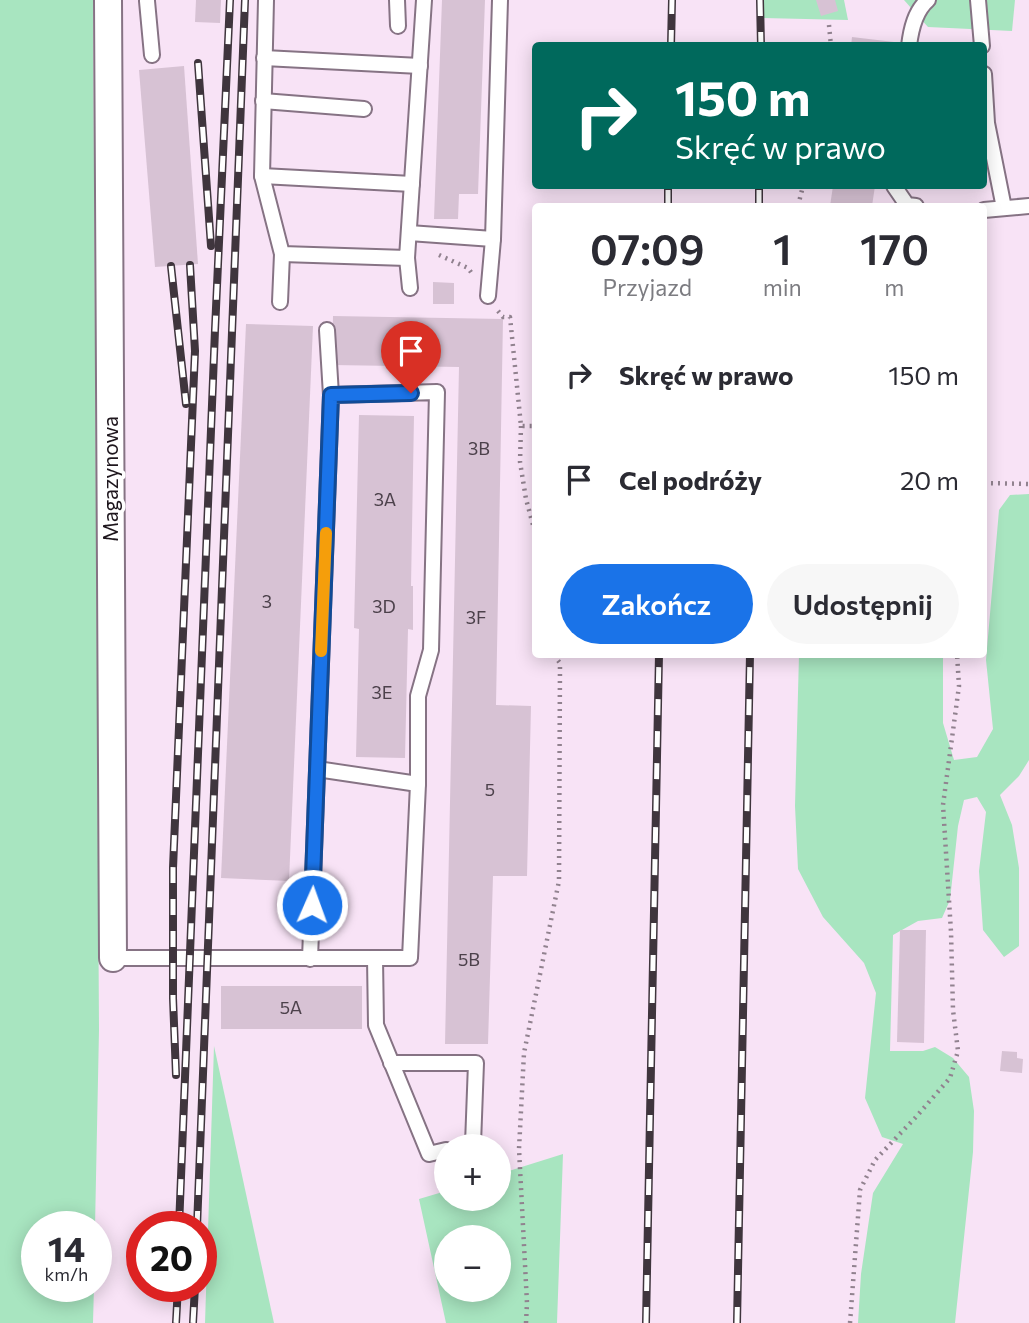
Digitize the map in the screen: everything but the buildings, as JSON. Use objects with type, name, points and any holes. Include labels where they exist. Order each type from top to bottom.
[{"type":"street","name":"Magazynowa","points":[[108,0],[114,958]]},
{"type":"lane","points":[[143,0],[152,55]]},
{"type":"lane","points":[[266,0],[262,176],[282,254],[280,302]]},
{"type":"lane","points":[[397,0],[397,26]]},
{"type":"lane","points":[[410,288],[407,258],[424,0]]},
{"type":"lane","points":[[488,296],[494,239],[500,0]]},
{"type":"lane","points":[[909,42],[919,9],[928,0]]},
{"type":"lane","points":[[978,0],[982,42]]},
{"type":"lane","points":[[264,58],[420,66]]},
{"type":"lane","points":[[263,101],[364,109]]},
{"type":"lane","points":[[987,123],[1004,208]]},
{"type":"lane","points":[[262,176],[412,184]]},
{"type":"lane","points":[[987,210],[1029,206]]},
{"type":"lane","points":[[409,233],[494,239]]},
{"type":"lane","points":[[282,254],[407,258]]},
{"type":"lane","points":[[310,959],[331,395],[327,330]]},
{"type":"lane","points":[[114,958],[411,958],[418,784],[418,696],[431,650],[437,392],[331,395]]},
{"type":"lane","points":[[317,769],[418,784]]},
{"type":"lane","points":[[375,958],[376,1025],[429,1154],[434,1153]]},
{"type":"lane","points":[[391,1063],[476,1063],[473,1134]]},
{"type":"path","points":[[829,26],[831,42]]},
{"type":"path","points":[[433,253],[468,268],[503,317],[509,317],[522,426],[520,462],[532,518]]},
{"type":"path","points":[[522,426],[532,426]]},
{"type":"path","points":[[987,483],[1029,484]]},
{"type":"path","points":[[526,1323],[519,1149],[524,1053],[559,881],[560,663],[556,658]]},
{"type":"path","points":[[850,1323],[860,1190],[875,1160],[950,1078],[958,1051],[953,1010],[943,805],[958,698],[957,658]]},
{"type":"green space","points":[[0,0],[93,0],[99,1030],[95,1211],[21,1211],[21,1302],[94,1302],[93,1323],[0,1323]]},
{"type":"green space","points":[[762,0],[844,0],[848,20],[763,18]]},
{"type":"green space","points":[[904,0],[1015,0],[1012,31],[928,27]]},
{"type":"green space","points":[[1029,494],[1029,760],[1019,776],[1000,795],[1012,825],[1019,868],[1019,946],[1004,957],[983,930],[979,871],[986,812],[977,797],[964,800],[958,826],[950,900],[942,918],[918,921],[893,935],[890,1051],[923,1051],[935,1047],[953,1058],[969,1077],[974,1111],[973,1152],[955,1323],[858,1323],[861,1274],[873,1193],[903,1144],[882,1137],[865,1098],[876,993],[864,963],[823,917],[798,869],[795,806],[799,658],[943,658],[943,723],[954,760],[977,757],[993,729],[986,660],[999,510],[1010,495]]},
{"type":"green space","points":[[214,1046],[274,1323],[205,1323],[206,1302],[217,1302],[217,1211],[209,1211]]},
{"type":"green space","points":[[563,1154],[557,1323],[446,1323],[441,1302],[511,1302],[511,1225],[434,1225],[434,1268],[419,1199],[434,1195],[434,1211],[511,1211],[511,1170]]},
{"type":"railway","points":[[180,1211],[230,0]]},
{"type":"railway","points":[[198,1211],[245,0]]},
{"type":"railway","points":[[671,42],[672,0]]},
{"type":"railway","points":[[760,0],[761,42]]},
{"type":"railway","points":[[198,63],[211,246]]},
{"type":"railway","points":[[668,189],[668,203]]},
{"type":"railway","points":[[759,189],[759,203]]},
{"type":"railway","points":[[176,1075],[173,868],[195,351],[190,265]]},
{"type":"railway","points":[[171,266],[186,404]]},
{"type":"railway","points":[[646,1323],[659,658]]},
{"type":"railway","points":[[737,1323],[750,658]]},
{"type":"railway","points":[[176,1323],[177,1302]]},
{"type":"railway","points":[[193,1323],[194,1302]]},
{"type":"slow traffic","points":[[321,651],[326,533]]},
{"type":"route","points":[[312,905],[331,395],[411,393]]}]
